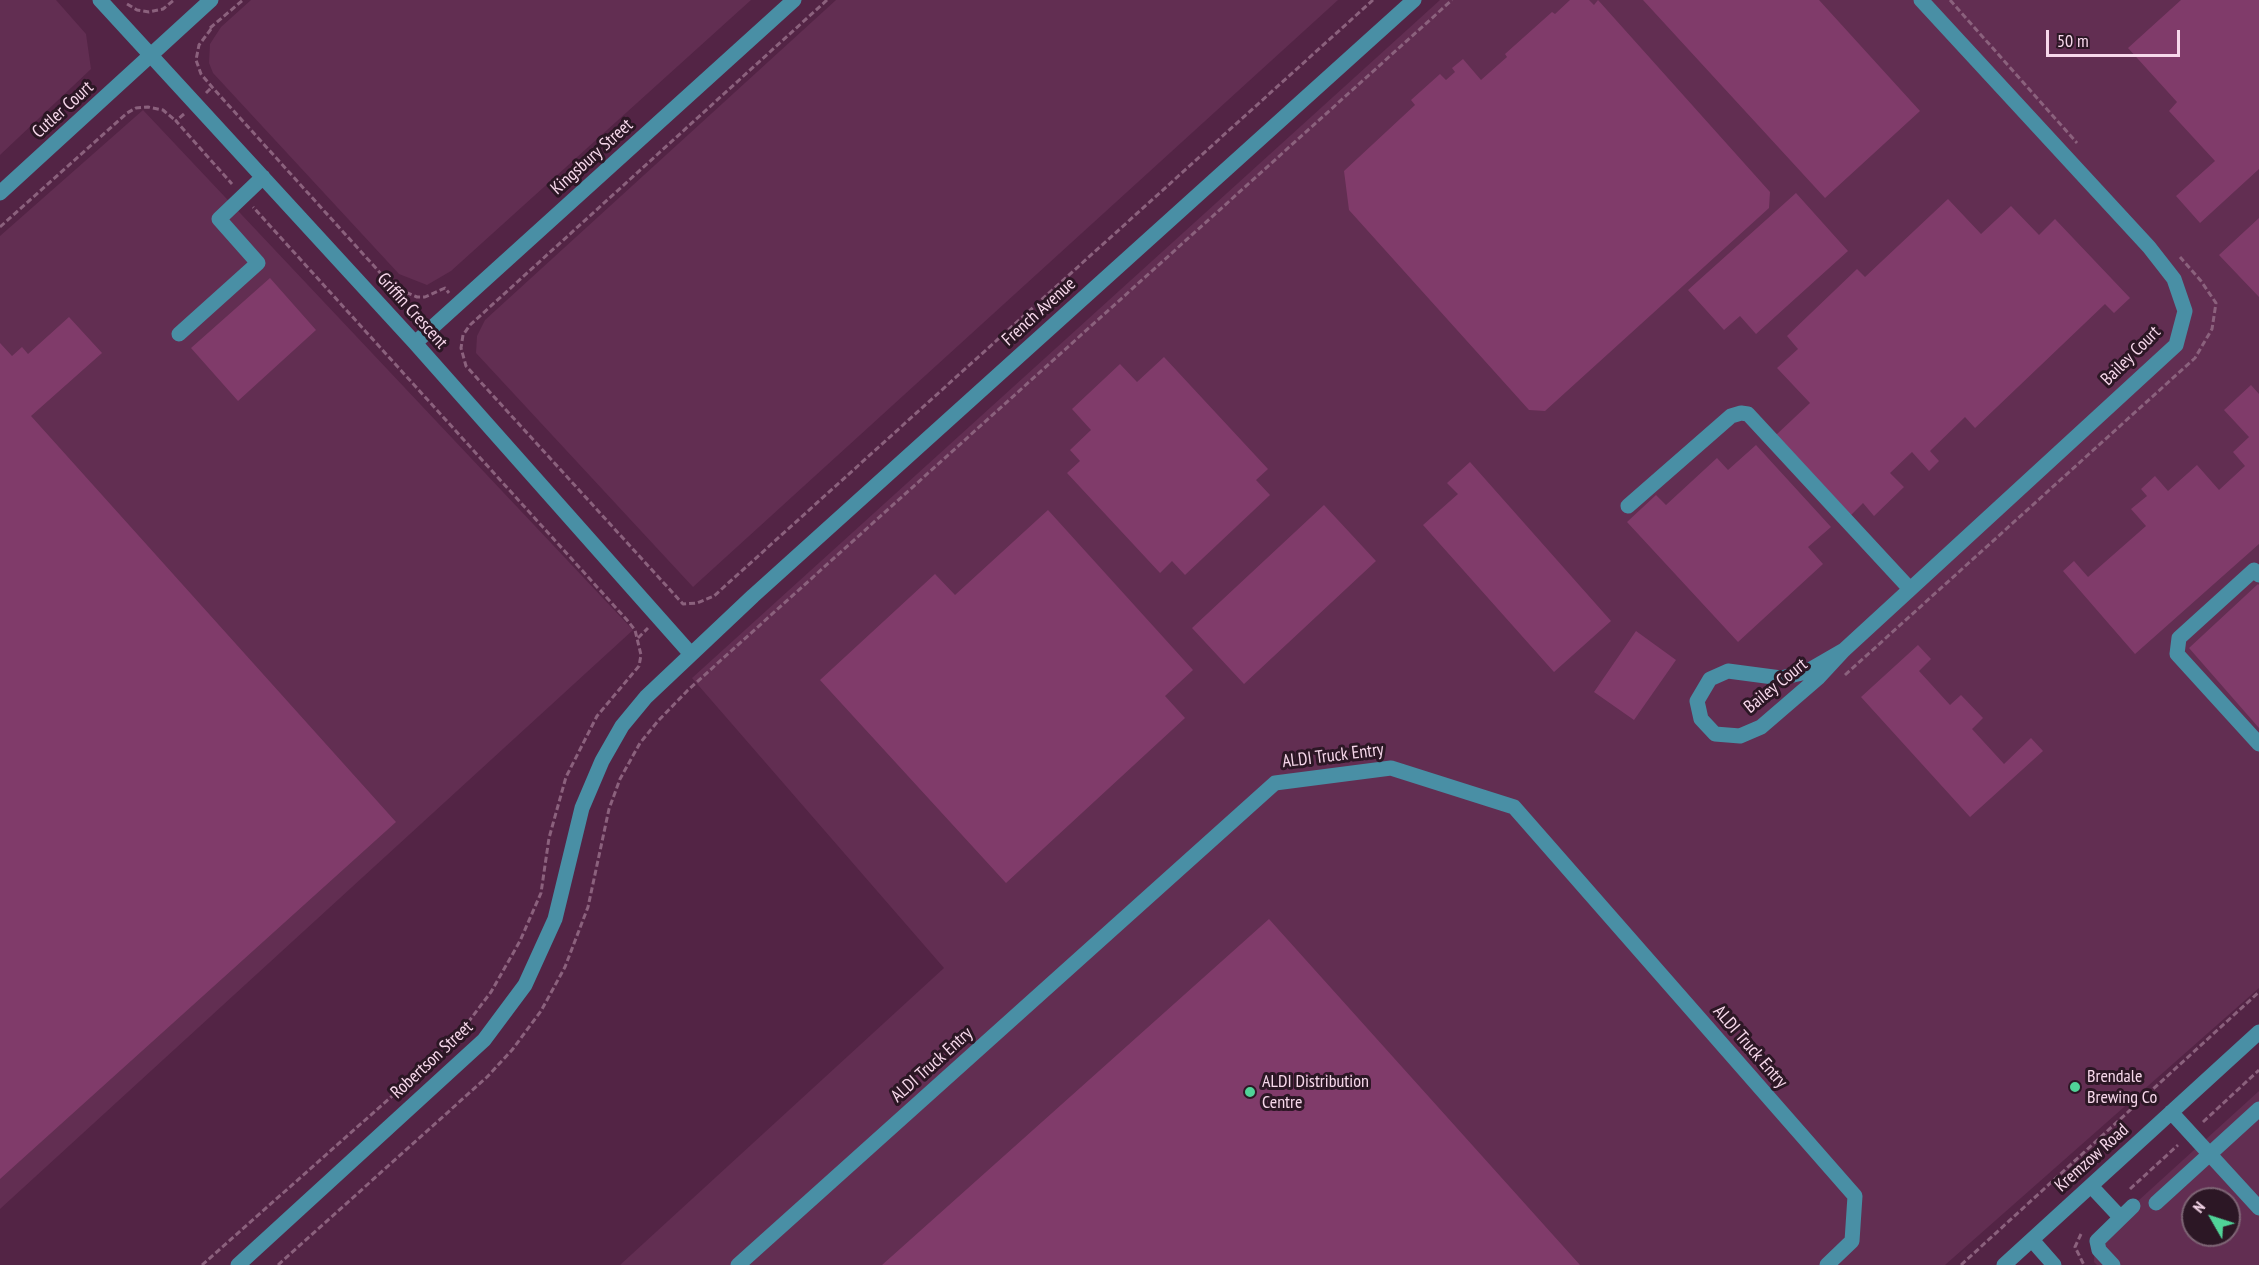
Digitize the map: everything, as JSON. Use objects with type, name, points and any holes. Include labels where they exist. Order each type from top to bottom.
[{"type":"street","name":"Griffin Crescent","points":[[100,0],[415,343],[690,653]]},
{"type":"street","name":"Cutler Court","points":[[0,193],[211,0]]},
{"type":"street","name":"Kingsbury Street","points":[[415,343],[794,0]]},
{"type":"street","name":"French Avenue","points":[[690,653],[1414,0]]},
{"type":"street","name":"Bailey Court","points":[[1844,650],[1806,672],[1780,678],[1728,670],[1710,679],[1697,701],[1701,719],[1715,734],[1740,736],[1761,727],[2176,345],[2185,311],[2174,279],[2149,247],[1921,0]]},
{"type":"street","points":[[179,334],[258,263],[219,219],[263,177]]},
{"type":"street","points":[[1628,506],[1731,416],[1741,413],[1748,414],[1910,589]]},
{"type":"street","points":[[2259,575],[2254,570],[2179,638],[2177,654],[2259,744]]},
{"type":"street","name":"Robertson Street","points":[[238,1265],[484,1040],[518,994],[555,919],[582,808],[602,760],[622,726],[646,697],[690,653]]},
{"type":"street","name":"ALDI Truck Entry","points":[[738,1265],[1275,783],[1391,768],[1514,807],[1855,1196],[1852,1241],[1827,1265]]},
{"type":"street","name":"Kremzow Road","points":[[2004,1265],[2259,1032]]},
{"type":"street","points":[[2156,1203],[2259,1109]]},
{"type":"street","points":[[2171,1112],[2259,1208]]},
{"type":"street","points":[[2091,1186],[2115,1212]]},
{"type":"street","points":[[2113,1265],[2099,1250],[2097,1241],[2115,1212],[2133,1206]]},
{"type":"street","points":[[2032,1240],[2054,1265]]},
{"type":"path","points":[[123,0],[137,10],[149,12],[163,9],[174,0]]},
{"type":"path","points":[[243,0],[211,29],[199,45],[196,60],[201,74],[393,287],[417,297],[425,297],[445,288],[448,291]]},
{"type":"path","points":[[827,0],[475,320],[463,335],[461,348],[466,366],[679,601],[697,603],[714,596],[1373,0]]},
{"type":"path","points":[[688,690],[1452,0]]},
{"type":"path","points":[[1950,0],[2083,149]]},
{"type":"path","points":[[206,24],[211,29]]},
{"type":"path","points":[[208,91],[212,87]]},
{"type":"path","points":[[0,227],[127,113],[147,106],[163,110],[620,612],[635,630],[638,638],[639,666],[597,716],[566,777],[549,838],[541,892],[520,941],[492,992],[428,1065],[202,1265]]},
{"type":"path","points":[[176,122],[180,118]]},
{"type":"path","points":[[1829,666],[1842,678],[2195,358],[2212,329],[2216,303],[2178,254]]},
{"type":"path","points":[[470,315],[475,320]]},
{"type":"path","points":[[675,604],[679,601]]},
{"type":"path","points":[[638,638],[643,633]]},
{"type":"path","points":[[1962,1265],[2259,992]]},
{"type":"path","points":[[2115,1212],[2191,1133],[2259,1070]]},
{"type":"path","points":[[2084,1265],[2074,1247],[2077,1238],[2086,1230]]},
{"type":"shaded area","points":[[0,0],[56,0],[86,34],[91,69],[0,155]]},
{"type":"shaded area","points":[[251,0],[751,0],[451,271],[427,285],[399,274],[213,73],[209,63],[210,44],[221,27]]},
{"type":"shaded area","points":[[836,0],[1338,0],[693,587],[476,353],[477,336],[485,320]]},
{"type":"shaded area","points":[[1440,0],[2259,0],[2259,988],[1945,1265],[620,1265],[944,968],[692,678]]},
{"type":"shaded area","points":[[143,110],[633,630],[0,1209],[0,236]]},
{"type":"shaded area","points":[[2259,1091],[2259,1265],[2097,1265],[2094,1262],[2095,1240]]},
{"type":"building","points":[[1570,0],[1589,0],[1594,5],[1598,0],[1770,192],[1769,208],[1545,411],[1529,410],[1349,210],[1344,171],[1415,105],[1411,100],[1440,74],[1446,80],[1455,72],[1452,68],[1463,59],[1481,80],[1507,57],[1505,54],[1552,12],[1555,14]]},
{"type":"building","points":[[1643,0],[1819,0],[1920,111],[1825,198]]},
{"type":"building","points":[[2181,0],[2259,0],[2259,169],[2200,223],[2176,196],[2215,161],[2169,111],[2177,102],[2128,48]]},
{"type":"building","points":[[1796,193],[1848,251],[1756,334],[1740,316],[1724,330],[1688,290]]},
{"type":"building","points":[[1948,199],[1981,234],[2011,206],[2039,235],[2055,219],[2130,298],[2114,313],[2105,304],[1975,428],[1965,417],[1930,451],[1939,461],[1929,471],[1912,452],[1890,473],[1904,487],[1874,516],[1863,503],[1851,515],[1776,435],[1810,403],[1777,368],[1798,349],[1787,336],[1857,269],[1865,277]]},
{"type":"building","points":[[2259,218],[2259,297],[2219,255]]},
{"type":"building","points":[[270,278],[316,330],[238,401],[191,348]]},
{"type":"building","points":[[69,317],[102,353],[31,416],[396,822],[0,1179],[0,343],[12,356],[22,347],[28,354]]},
{"type":"building","points":[[1164,357],[1268,469],[1256,480],[1270,495],[1185,575],[1172,561],[1160,573],[1067,473],[1080,461],[1070,450],[1091,430],[1072,409],[1120,364],[1137,382]]},
{"type":"building","points":[[2251,385],[2259,394],[2259,544],[2135,654],[2063,571],[2074,561],[2088,577],[2146,526],[2131,509],[2147,496],[2141,489],[2155,476],[2168,491],[2197,465],[2219,490],[2245,466],[2233,452],[2249,437],[2224,410]]},
{"type":"building","points":[[1756,445],[1831,527],[1808,547],[1823,564],[1738,642],[1627,522],[1656,495],[1666,505],[1717,458],[1728,470]]},
{"type":"building","points":[[1470,462],[1611,621],[1554,672],[1423,525],[1458,494],[1447,483]]},
{"type":"building","points":[[1324,505],[1376,561],[1244,684],[1192,628]]},
{"type":"building","points":[[1048,510],[1193,670],[1165,696],[1185,718],[1006,883],[820,680],[935,574],[955,595]]},
{"type":"building","points":[[2259,585],[2259,728],[2189,648]]},
{"type":"building","points":[[1636,631],[1676,660],[1634,720],[1594,692]]},
{"type":"building","points":[[1918,645],[1931,659],[1919,671],[1950,705],[1961,695],[1983,718],[1972,729],[2004,764],[2031,738],[2043,751],[1970,817],[1861,697]]},
{"type":"building","name":"ALDI Distribution Centre","points":[[1269,919],[1580,1265],[882,1265]]},
{"type":"place","name":"Brendale Brewing Co","points":[[2075,1087]]},
{"type":"place","name":"ALDI Distribution Centre","points":[[1250,1092]]}]
